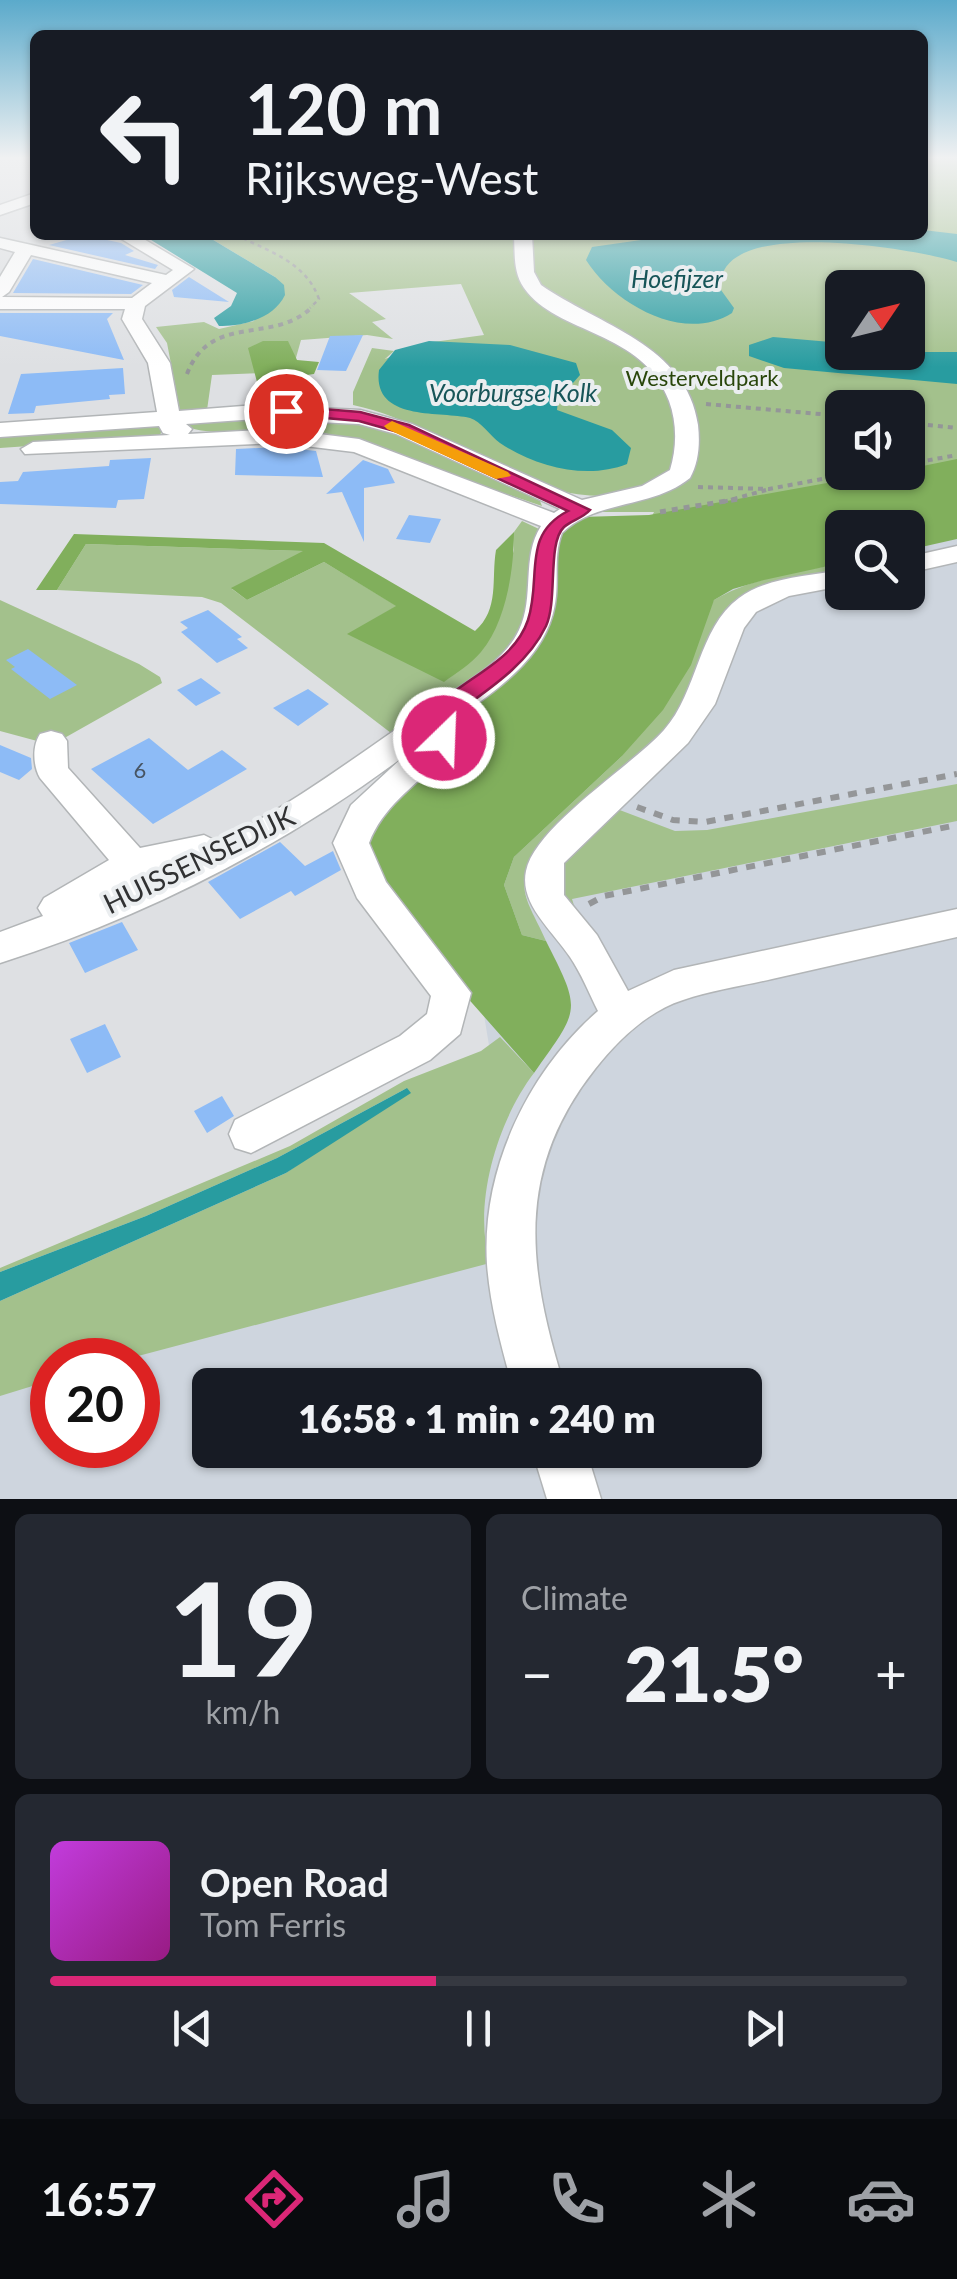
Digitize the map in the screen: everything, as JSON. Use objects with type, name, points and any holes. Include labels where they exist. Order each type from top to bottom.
[{"type":"street","points":[[133,240],[185,269],[182,275],[136,304],[132,319],[159,363],[175,426]]},
{"type":"street","points":[[0,430],[175,426],[222,439],[295,436],[359,446],[570,517],[608,502],[652,492],[681,473],[687,440],[681,401],[673,383],[641,349],[534,288],[525,272],[522,240]]},
{"type":"street","points":[[0,243],[167,281]]},
{"type":"street","points":[[27,247],[0,293],[136,304]]},
{"type":"street","points":[[0,451],[286,411],[360,417],[404,428],[570,517]]},
{"type":"street","name":"HUISSENSEDIJK","points":[[0,947],[140,891],[254,838],[320,800],[493,676],[524,646],[538,623],[546,582],[546,540],[570,517]]},
{"type":"street","points":[[925,561],[957,554]]},
{"type":"street","points":[[620,1014],[584,946],[548,904],[542,872],[558,846],[690,719],[743,608],[770,594],[825,582]]},
{"type":"street","points":[[251,1134],[415,1048],[446,1022],[452,993],[370,888],[351,843],[363,813],[444,738],[450,724],[444,711]]},
{"type":"street","points":[[51,741],[52,770],[132,863]]},
{"type":"street","points":[[0,947],[38,919],[132,863],[254,838]]},
{"type":"street","points":[[533,1368],[518,1320],[511,1237],[514,1178],[536,1119],[572,1066],[620,1014],[674,986],[725,972],[957,923]]},
{"type":"street","points":[[564,1468],[574,1499]]},
{"type":"path","points":[[175,426],[188,368],[198,346],[216,337],[288,322],[310,310],[319,298],[314,282],[305,272],[245,240]]},
{"type":"path","points":[[681,401],[825,414]]},
{"type":"path","points":[[925,425],[957,428]]},
{"type":"path","points":[[925,461],[957,455]]},
{"type":"path","points":[[650,513],[747,498],[769,489],[825,478]]},
{"type":"path","points":[[697,487],[769,489]]},
{"type":"path","points":[[611,798],[684,822],[787,808],[904,786],[955,772]]},
{"type":"path","points":[[898,778],[904,786]]},
{"type":"path","points":[[840,790],[845,797]]},
{"type":"path","points":[[782,800],[787,808]]},
{"type":"path","points":[[562,920],[582,914],[604,896],[957,825]]},
{"type":"shaded area","points":[[957,497],[957,1499],[0,1499],[0,1373],[30,1356],[30,1468],[160,1468],[160,1338],[61,1338],[496,1088],[463,887],[672,553],[825,523],[825,610],[925,610],[925,510],[891,510]]},
{"type":"green space","name":"Westerveldpark","points":[[928,227],[957,227],[957,526],[925,527],[925,510],[825,510],[825,533],[733,562],[564,695],[654,512],[595,512],[606,496],[540,485],[417,427],[353,405],[353,392],[372,348],[394,351],[385,359],[426,343],[484,335],[461,284],[349,293],[386,319],[372,322],[393,339],[367,335],[301,340],[292,372],[212,375],[207,410],[180,411],[167,343],[156,327],[204,322],[219,329],[254,321],[275,277],[213,240],[928,240]]},
{"type":"green space","points":[[263,341],[288,341],[297,360],[319,362],[314,374],[257,382],[248,348]]},
{"type":"green space","points":[[259,417],[345,421],[414,439],[540,501],[542,506],[325,433],[210,432],[178,423]]},
{"type":"green space","points":[[155,424],[162,427],[160,437],[0,448],[0,435]]},
{"type":"green space","points":[[957,459],[957,539],[925,546],[925,510],[825,510],[825,567],[733,589],[714,600],[691,665],[663,710],[621,757],[514,857],[504,885],[522,935],[546,941],[570,997],[568,1021],[534,1073],[372,890],[362,835],[424,768],[467,742],[479,702],[523,666],[547,629],[554,610],[554,552],[560,533],[580,517],[649,515],[825,483],[825,490],[925,490],[925,466]]},
{"type":"green space","points":[[522,521],[539,529],[536,583],[517,634],[482,673],[391,733],[221,603],[202,597],[57,590],[86,544],[303,551],[306,552],[232,589],[247,600],[324,562],[397,606],[349,634],[482,650],[514,550],[514,532]]},
{"type":"green space","points":[[514,532],[510,579],[497,626],[477,656],[444,682],[347,634],[396,606],[324,562],[247,600],[231,588],[303,551],[86,544],[57,590],[36,590],[74,534],[324,543],[475,631],[491,603],[496,550]]},
{"type":"green space","points":[[825,566],[825,576],[760,589],[692,696],[661,735],[540,848],[524,884],[546,941],[522,935],[504,885],[514,857],[621,757],[714,600],[760,581]]},
{"type":"green space","points":[[0,600],[139,664],[160,677],[162,683],[52,745],[0,731]]},
{"type":"green space","points":[[957,784],[957,821],[572,899],[576,912],[564,900],[562,865],[617,809],[675,831],[707,830]]},
{"type":"green space","points":[[500,1037],[534,1073],[509,1114],[492,1164],[484,1215],[490,1263],[160,1350],[160,1338],[30,1338],[30,1387],[0,1396],[0,1301],[286,1173],[407,1088],[277,1158],[146,1216],[0,1272],[0,1268],[290,1146],[404,1081],[481,1051]]},
{"type":"water","name":"Hoefijzer","points":[[928,231],[957,234],[957,262],[902,250],[820,242],[748,251],[727,266],[721,290],[734,308],[732,313],[692,324],[651,314],[613,291],[586,260],[592,247],[641,240],[928,240]]},
{"type":"water","points":[[151,240],[213,240],[275,277],[284,285],[285,295],[273,310],[257,320],[219,326],[214,318],[231,306],[237,293]]},
{"type":"water","name":"Hoefijzer","points":[[773,337],[825,342],[825,370],[925,370],[925,352],[957,352],[957,384],[784,368],[749,356],[749,345]]},
{"type":"water","name":"Voorburgse Kolk","points":[[429,341],[510,345],[576,363],[580,375],[558,400],[557,410],[612,430],[631,448],[627,464],[579,471],[545,464],[500,443],[470,418],[397,406],[380,387],[379,370],[395,350]]},
{"type":"water","points":[[407,1088],[411,1093],[286,1173],[0,1301],[0,1272],[146,1216],[277,1158]]},
{"type":"building","points":[[66,240],[107,240],[134,251],[125,255],[158,265],[155,269],[49,245]]},
{"type":"building","points":[[33,259],[143,285],[131,294],[13,293]]},
{"type":"building","points":[[189,277],[229,302],[174,297],[172,290]]},
{"type":"building","points":[[0,313],[113,313],[107,319],[124,360],[0,336]]},
{"type":"building","points":[[363,335],[346,371],[317,370],[330,336]]},
{"type":"building","points":[[123,368],[125,394],[36,406],[34,413],[8,414],[21,374]]},
{"type":"building","points":[[280,447],[316,451],[323,477],[235,475],[236,449]]},
{"type":"building","points":[[151,458],[144,499],[118,500],[116,508],[0,504],[0,482],[18,481],[23,472],[109,466],[110,460]]},
{"type":"building","points":[[363,460],[388,469],[395,483],[364,488],[364,542],[342,492],[326,494]]},
{"type":"building","points":[[409,515],[441,519],[430,543],[396,539]]},
{"type":"building","points":[[208,610],[242,637],[237,639],[248,648],[217,663],[181,632],[188,628],[180,622]]},
{"type":"building","points":[[28,649],[77,685],[50,699],[11,669],[15,667],[6,660]]},
{"type":"building","points":[[201,678],[221,693],[196,706],[177,690]]},
{"type":"building","points":[[308,689],[329,704],[298,726],[273,708]]},
{"type":"building","points":[[149,738],[188,770],[222,750],[247,769],[153,824],[91,769]]},
{"type":"building","points":[[0,745],[31,758],[32,769],[19,780],[0,772]]},
{"type":"building","points":[[280,842],[305,866],[333,851],[341,870],[295,896],[291,891],[240,919],[208,882]]},
{"type":"building","points":[[122,922],[138,950],[85,973],[69,943]]},
{"type":"building","points":[[105,1024],[121,1057],[87,1073],[70,1039]]},
{"type":"building","points":[[222,1096],[234,1116],[207,1133],[194,1111]]},
{"type":"slow traffic","points":[[392,426],[404,428],[502,476]]},
{"type":"route","points":[[286,411],[360,417],[404,428],[582,510],[558,523],[546,540],[546,582],[538,623],[524,646],[493,676],[444,711],[450,724],[444,738]]}]
